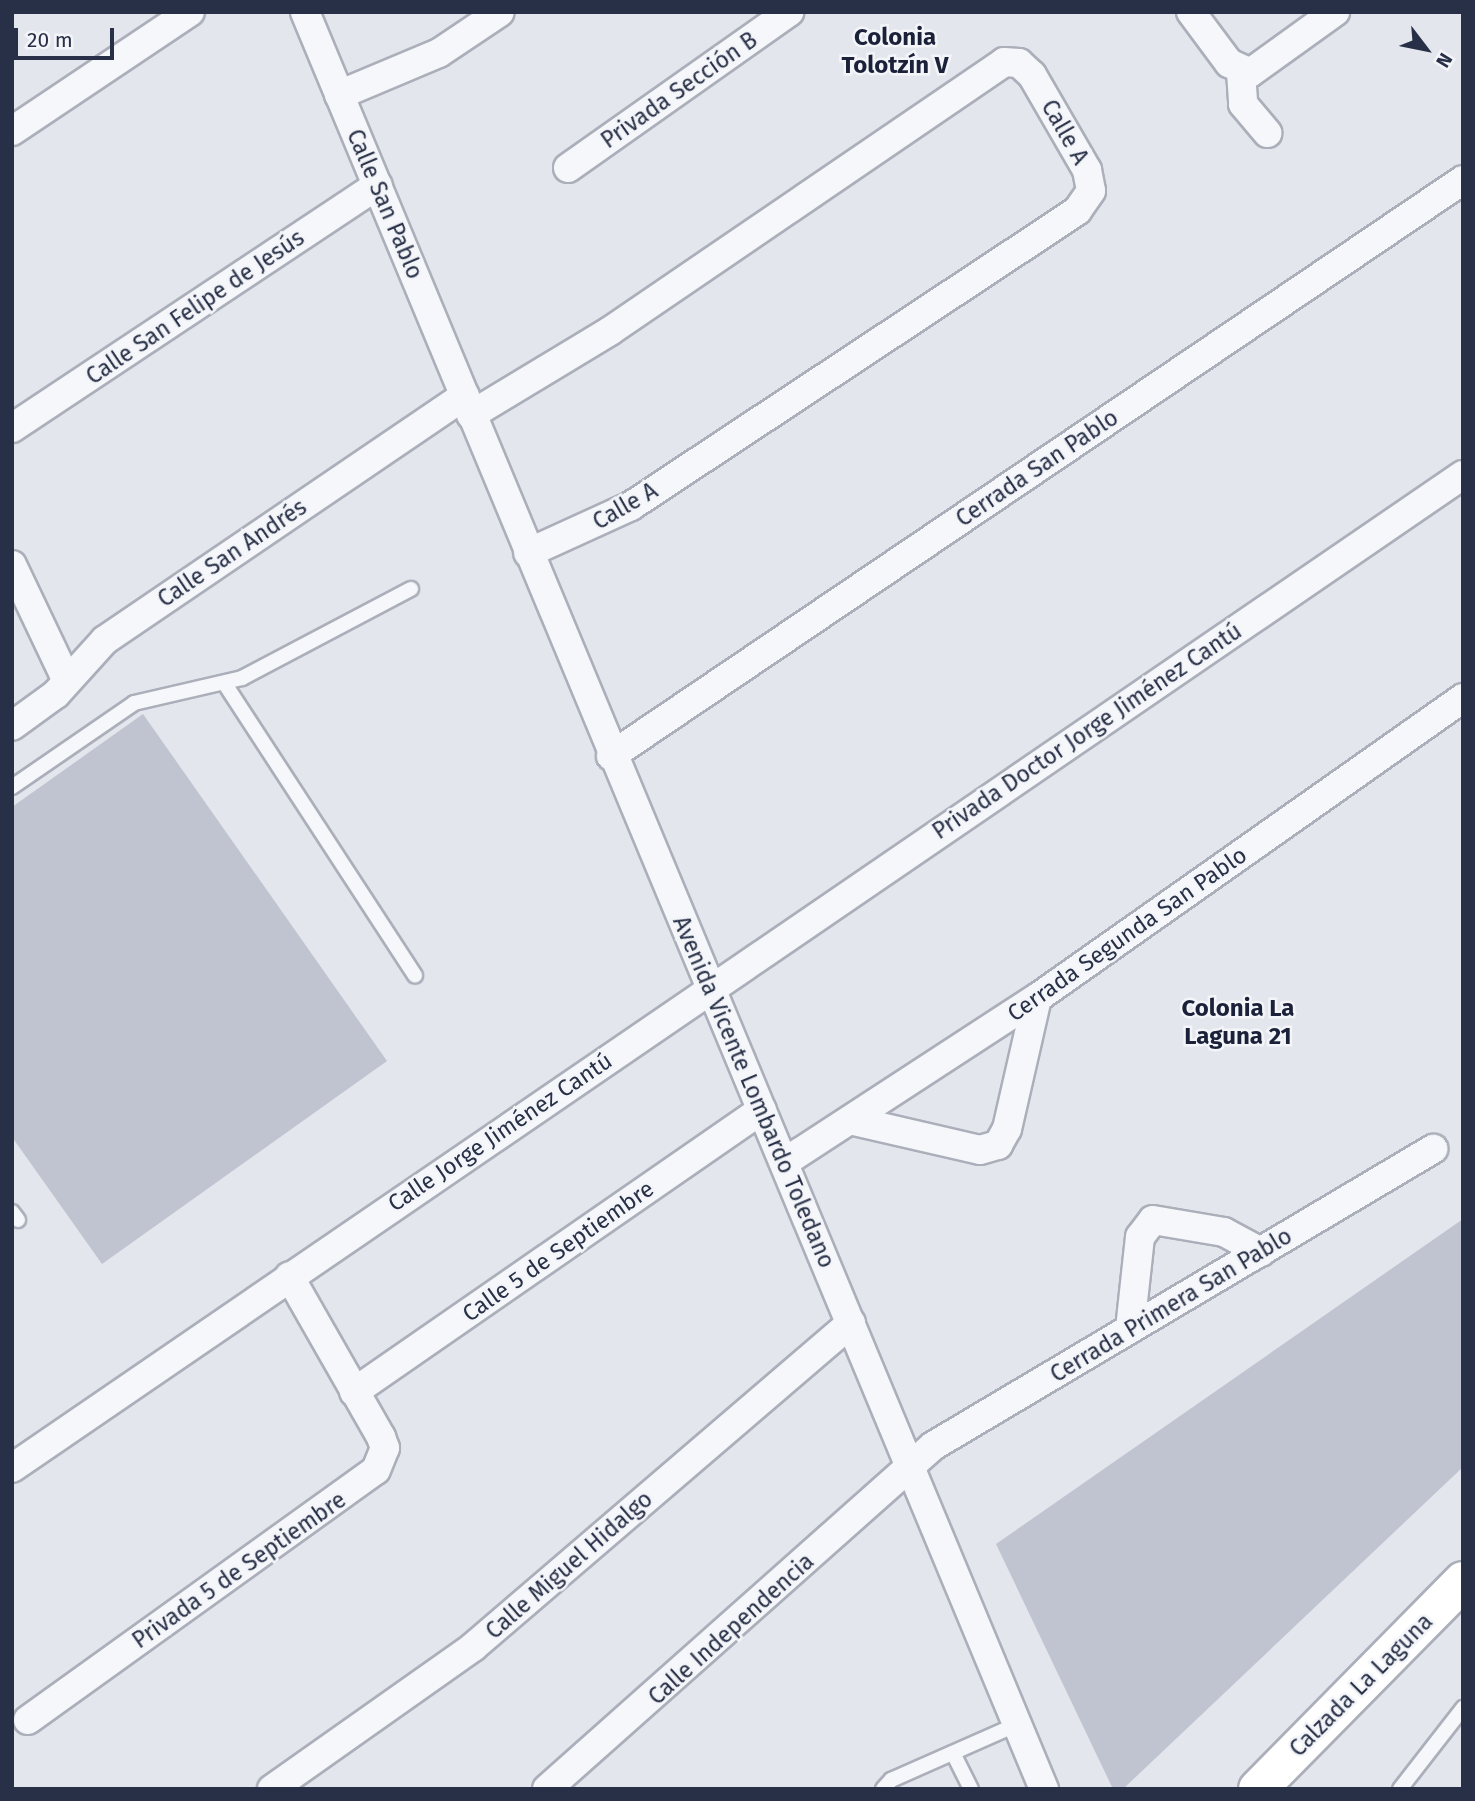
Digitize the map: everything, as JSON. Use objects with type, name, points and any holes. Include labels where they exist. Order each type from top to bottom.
[{"type":"street","points":[[12,131],[190,12]]},
{"type":"street","name":"Calle San Pablo","points":[[305,12],[468,405]]},
{"type":"street","points":[[339,95],[439,53],[500,12]]},
{"type":"street","name":"Privada Sección B","points":[[568,169],[789,12]]},
{"type":"street","points":[[1191,12],[1241,72],[1243,104],[1267,133]]},
{"type":"street","points":[[1241,72],[1258,70],[1335,12]]},
{"type":"street","name":"Calle A","points":[[468,405],[610,331],[1004,62],[1019,63],[1032,75],[1087,170],[1091,191],[1077,211],[631,506],[528,553]]},
{"type":"street","name":"Cerrada San Pablo","points":[[611,756],[1463,180]]},
{"type":"street","name":"Calle San Felipe de Jesús","points":[[12,428],[378,185]]},
{"type":"street","name":"Avenida Vicente Lombardo Toledano","points":[[468,405],[611,756],[785,1162],[1044,1789]]},
{"type":"street","name":"Calle San Andrés","points":[[12,726],[67,681],[105,640],[468,405]]},
{"type":"street","name":"Privada Doctor Jorge Jiménez Cantú","points":[[711,987],[1463,475]]},
{"type":"street","points":[[12,565],[67,681]]},
{"type":"street","name":"Cerrada Segunda San Pablo","points":[[785,1162],[1037,998],[1463,698]]},
{"type":"street","name":"Calle Jorge Jiménez Cantú","points":[[12,1468],[711,987]]},
{"type":"street","points":[[850,1120],[980,1150],[998,1145],[1007,1129],[1037,998]]},
{"type":"street","name":"Calle 5 de Septiembre","points":[[354,1392],[762,1110]]},
{"type":"street","name":"Cerrada Primera San Pablo","points":[[911,1464],[933,1446],[1433,1149]]},
{"type":"street","points":[[1130,1329],[1140,1237],[1153,1220],[1224,1232],[1261,1252]]},
{"type":"street","points":[[289,1276],[354,1392]]},
{"type":"street","name":"Calle Miguel Hidalgo","points":[[272,1789],[481,1640],[850,1323]]},
{"type":"street","name":"Privada 5 de Septiembre","points":[[28,1720],[376,1470],[385,1448],[354,1392]]},
{"type":"street","name":"Calle Independencia","points":[[547,1789],[574,1780],[882,1496],[911,1464]]},
{"type":"street","name":"Calzada La Laguna","points":[[1258,1789],[1463,1581]]},
{"type":"lane","points":[[12,787],[134,703],[155,695],[225,684],[411,590]]},
{"type":"lane","points":[[225,684],[415,975]]},
{"type":"lane","points":[[1400,1789],[1463,1708]]},
{"type":"lane","points":[[883,1789],[891,1780],[1018,1724]]},
{"type":"lane","points":[[953,1753],[971,1789]]},
{"type":"building","points":[[143,714],[387,1061],[102,1264],[12,1137],[12,807]]},
{"type":"building","points":[[1463,1219],[1463,1467],[1123,1789],[1113,1789],[996,1544]]},
{"type":"district","name":"Colonia Tolotzín V","points":[[895,52]]},
{"type":"district","name":"Colonia La Laguna 21","points":[[1238,1023]]}]
